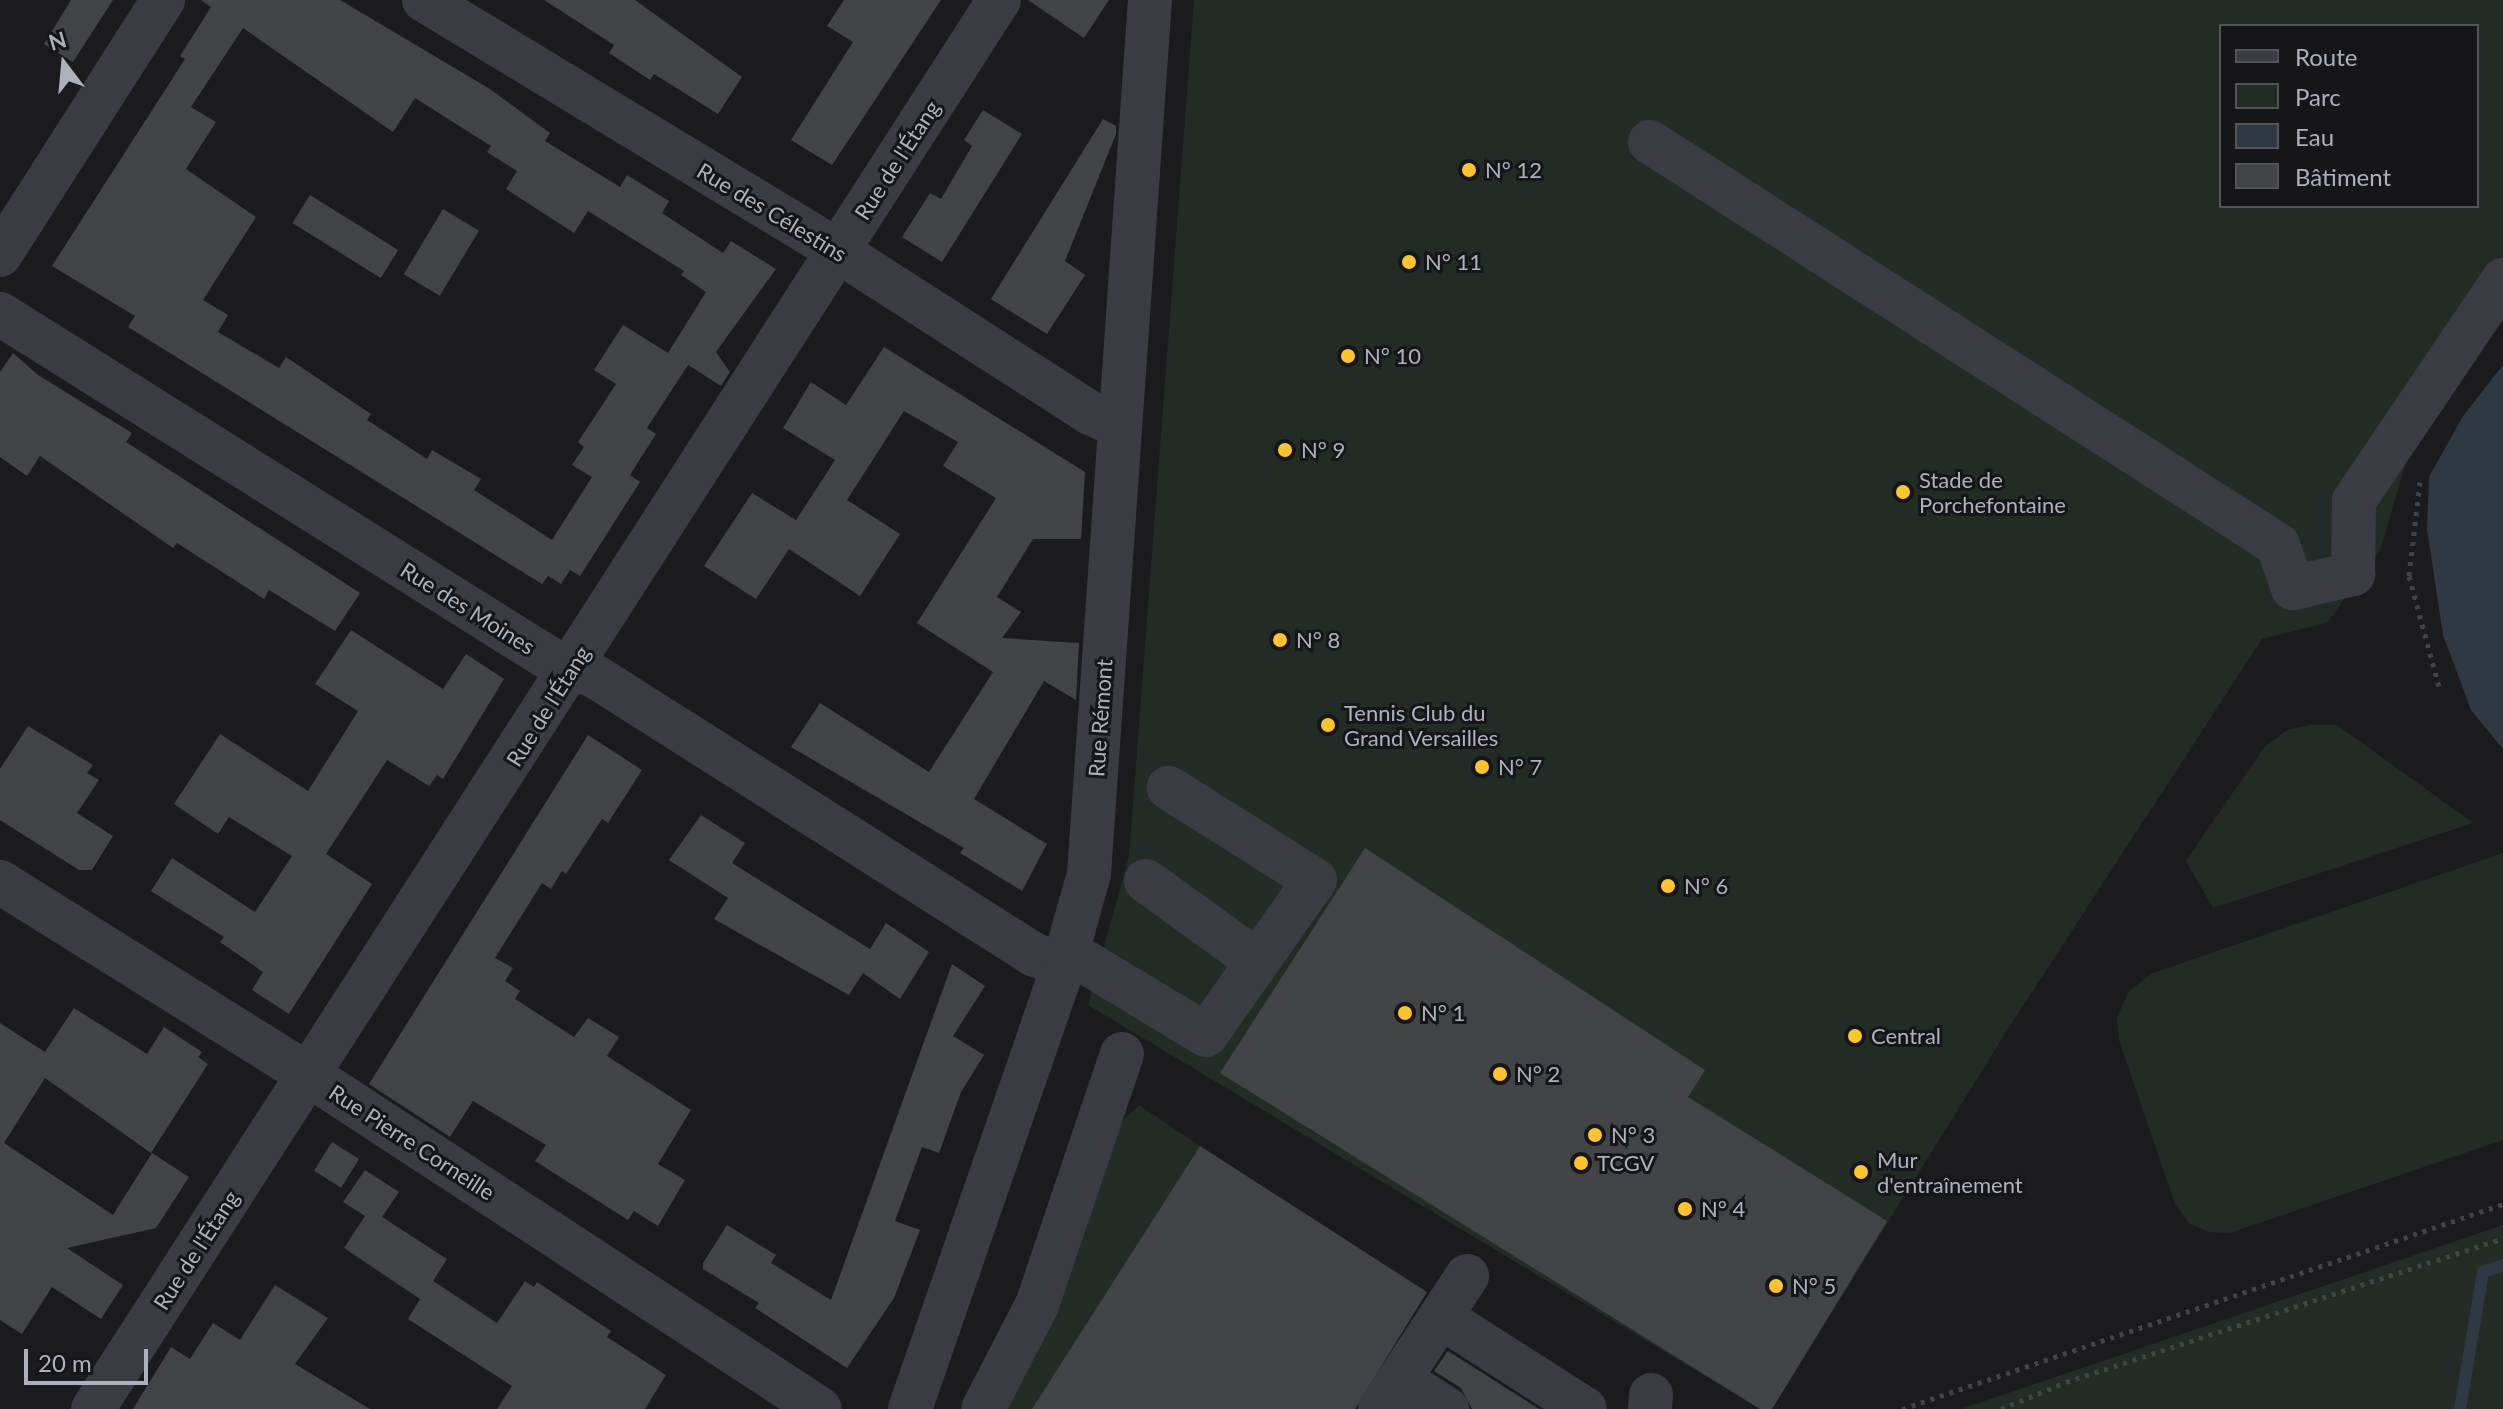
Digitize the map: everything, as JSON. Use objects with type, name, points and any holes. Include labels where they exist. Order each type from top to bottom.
[{"type":"street","points":[[0,255],[163,0]]},
{"type":"street","name":"Rue des Célestins","points":[[424,0],[838,251],[1090,413],[1119,426]]},
{"type":"street","name":"Rue de l'Étang","points":[[93,1409],[573,667],[999,0]]},
{"type":"street","name":"Rue Rémont","points":[[910,1409],[1065,959],[1089,874],[1150,0]]},
{"type":"street","points":[[1650,142],[2278,545],[2293,588],[2353,574],[2354,501],[2503,280]]},
{"type":"street","name":"Rue des Moines","points":[[0,314],[550,659],[596,677],[1033,954],[1065,959],[1206,1035],[1257,961]]},
{"type":"street","points":[[1146,881],[1257,961],[1315,880],[1169,788]]},
{"type":"street","name":"Rue Pierre Corneille","points":[[0,882],[309,1075],[820,1409]]},
{"type":"street","points":[[983,1409],[1037,1305],[1122,1054]]},
{"type":"street","points":[[1447,1409],[1390,1394],[1467,1276]]},
{"type":"street","points":[[1441,1317],[1585,1409]]},
{"type":"path","points":[[2422,467],[2409,576],[2440,690]]},
{"type":"path","points":[[1902,1409],[2503,1204]]},
{"type":"path","points":[[2001,1409],[2066,1382],[2503,1238]]},
{"type":"green space","name":"Stade de Porchefontaine","points":[[1194,0],[2503,0],[2503,295],[2419,417],[2381,548],[2327,623],[2262,639],[2006,1032],[1772,1409],[1760,1409],[1088,1005],[1129,856]]},
{"type":"green space","points":[[2337,725],[2473,823],[2213,908],[2186,861],[2265,746],[2289,729]]},
{"type":"green space","points":[[2503,853],[2503,1140],[2230,1233],[2208,1232],[2189,1223],[2175,1204],[2119,1040],[2117,1018],[2129,991],[2153,973]]},
{"type":"green space","points":[[1139,1105],[1200,1146],[1032,1409],[996,1409],[1105,1136]]},
{"type":"green space","points":[[2503,1225],[2503,1409],[1961,1409],[2409,1257]]},
{"type":"water","points":[[2503,365],[2503,749],[2471,710],[2443,635],[2427,529],[2429,477],[2463,416]]},
{"type":"building","points":[[71,0],[113,0],[73,62],[44,44]]},
{"type":"building","points":[[201,0],[340,0],[490,89],[550,133],[545,141],[620,187],[627,175],[669,201],[662,213],[723,253],[731,241],[776,269],[716,352],[730,372],[721,386],[688,365],[647,428],[656,434],[630,475],[640,482],[580,576],[570,570],[561,584],[548,576],[542,584],[128,327],[135,316],[52,266],[185,59],[180,56],[211,7]],"holes":[[[243,28],[393,132],[415,98],[491,146],[487,152],[517,171],[506,189],[574,233],[588,211],[684,271],[681,275],[706,292],[668,353],[623,325],[594,370],[616,384],[578,442],[584,447],[572,465],[592,477],[552,540],[474,490],[481,479],[432,450],[427,459],[367,420],[371,414],[286,357],[279,368],[218,332],[228,315],[203,300],[256,217],[186,169],[216,122],[191,107]]]},
{"type":"building","points":[[544,0],[635,0],[742,77],[718,114],[654,74],[650,80],[609,53],[614,45]]},
{"type":"building","points":[[844,0],[941,0],[832,165],[791,140],[853,42],[827,26]]},
{"type":"building","points":[[1028,0],[1109,0],[1084,38]]},
{"type":"building","points":[[983,110],[1022,134],[942,262],[902,237],[930,193],[941,199],[972,146],[964,140]]},
{"type":"building","points":[[1103,119],[1116,126],[1116,134],[1065,261],[1085,275],[1047,334],[991,299]]},
{"type":"building","points":[[310,195],[398,250],[381,278],[293,223]]},
{"type":"building","points":[[443,209],[479,231],[440,296],[404,274]]},
{"type":"building","points":[[884,347],[1085,472],[1081,539],[1033,539],[997,597],[1021,612],[1002,638],[1079,643],[1076,700],[1044,681],[974,799],[1047,844],[1022,891],[960,853],[964,848],[791,747],[820,703],[929,772],[993,672],[917,623],[996,498],[943,466],[958,442],[904,411],[847,500],[900,534],[860,596],[789,549],[756,599],[704,566],[752,493],[796,520],[835,460],[783,428],[811,382],[846,405]]},
{"type":"building","points":[[13,353],[38,375],[132,433],[126,442],[360,593],[335,631],[269,590],[264,599],[177,543],[173,548],[40,456],[27,476],[0,457],[0,372]]},
{"type":"building","points":[[351,630],[443,689],[466,654],[504,679],[443,779],[437,775],[429,786],[387,760],[326,854],[372,884],[289,1014],[252,990],[263,972],[220,942],[224,937],[151,891],[172,858],[255,912],[292,856],[229,817],[218,834],[174,804],[220,734],[308,791],[358,711],[315,684]]},
{"type":"building","points":[[28,726],[93,765],[87,773],[99,780],[77,813],[113,836],[92,870],[79,870],[0,820],[0,769]]},
{"type":"building","points":[[588,735],[642,770],[608,823],[602,819],[566,874],[562,871],[551,889],[542,883],[495,958],[513,968],[505,981],[520,991],[515,999],[574,1037],[588,1018],[619,1037],[607,1056],[691,1110],[658,1164],[685,1180],[658,1226],[634,1211],[628,1220],[535,1161],[546,1145],[473,1101],[450,1137],[369,1084]]},
{"type":"building","points":[[701,815],[745,843],[732,863],[870,949],[886,923],[929,952],[900,999],[863,973],[849,995],[714,919],[728,898],[669,860]]},
{"type":"building","name":"TCGV","points":[[1365,848],[1705,1070],[1688,1097],[1887,1221],[1772,1409],[1760,1409],[1220,1073]]},
{"type":"building","points":[[952,964],[985,986],[953,1036],[984,1055],[961,1092],[939,1153],[922,1147],[895,1221],[920,1230],[894,1298],[847,1368],[755,1308],[759,1303],[703,1269],[703,1263],[727,1225],[776,1255],[771,1263],[831,1300]]},
{"type":"building","points":[[74,1008],[147,1054],[164,1027],[202,1052],[198,1057],[208,1064],[151,1153],[45,1078],[4,1143],[113,1215],[152,1153],[189,1177],[156,1228],[67,1248],[123,1285],[101,1319],[52,1287],[22,1334],[0,1320],[0,1023],[45,1052]]},
{"type":"building","points":[[332,1142],[359,1159],[341,1188],[314,1171]]},
{"type":"building","points":[[1200,1146],[1427,1292],[1355,1409],[1032,1409]]},
{"type":"building","points":[[365,1170],[399,1192],[382,1217],[447,1259],[433,1281],[497,1323],[525,1281],[534,1287],[537,1282],[611,1331],[607,1337],[666,1375],[645,1409],[497,1409],[512,1386],[408,1319],[420,1299],[344,1248],[365,1216],[343,1202]]},
{"type":"building","points":[[275,1285],[328,1318],[295,1364],[370,1409],[133,1409],[171,1347],[190,1359],[213,1323],[240,1340]]},
{"type":"building","points":[[1448,1351],[1539,1409],[1472,1409],[1461,1388],[1434,1371]]},
{"type":"waterway","points":[[2460,1409],[2483,1272],[2503,1265]]},
{"type":"place","name":"N° 12","points":[[1469,170]]},
{"type":"place","name":"N° 11","points":[[1409,262]]},
{"type":"place","name":"N° 10","points":[[1348,356]]},
{"type":"place","name":"N° 9","points":[[1285,450]]},
{"type":"place","name":"Stade de Porchefontaine","points":[[1903,492]]},
{"type":"place","name":"N° 8","points":[[1280,640]]},
{"type":"place","name":"Tennis Club du Grand Versailles","points":[[1328,725]]},
{"type":"place","name":"N° 7","points":[[1482,767]]},
{"type":"place","name":"N° 6","points":[[1668,886]]},
{"type":"place","name":"N° 1","points":[[1405,1013]]},
{"type":"place","name":"Central","points":[[1855,1036]]},
{"type":"place","name":"N° 2","points":[[1500,1074]]},
{"type":"place","name":"N° 3","points":[[1595,1135]]},
{"type":"place","name":"TCGV","points":[[1581,1163]]},
{"type":"place","name":"Mur d'entraînement","points":[[1861,1172]]},
{"type":"place","name":"N° 4","points":[[1685,1209]]},
{"type":"place","name":"N° 5","points":[[1776,1286]]}]
